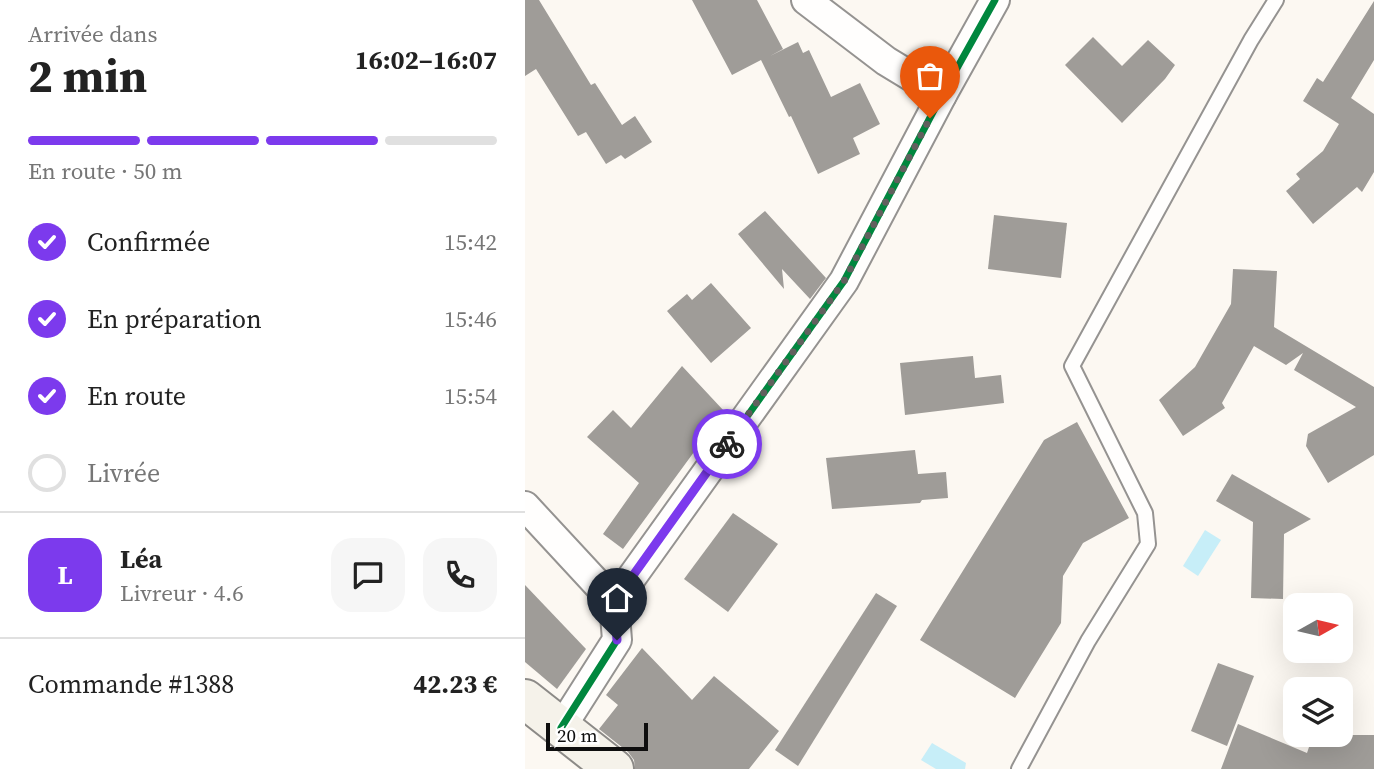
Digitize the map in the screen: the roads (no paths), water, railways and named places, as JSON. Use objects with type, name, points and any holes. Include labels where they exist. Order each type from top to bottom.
[{"type":"main road","points":[[525,699],[614,769]]},
{"type":"street","points":[[806,0],[886,61],[942,95]]},
{"type":"street","points":[[614,602],[844,281],[995,0]]},
{"type":"street","points":[[525,506],[614,602],[617,640],[561,728]]},
{"type":"lane","points":[[1019,769],[1088,641],[1148,544],[1145,513],[1072,366],[1251,40],[1276,0]]},
{"type":"water","points":[[1205,530],[1221,540],[1198,576],[1183,566]]},
{"type":"water","points":[[932,743],[966,763],[965,769],[936,769],[921,760]]}]
